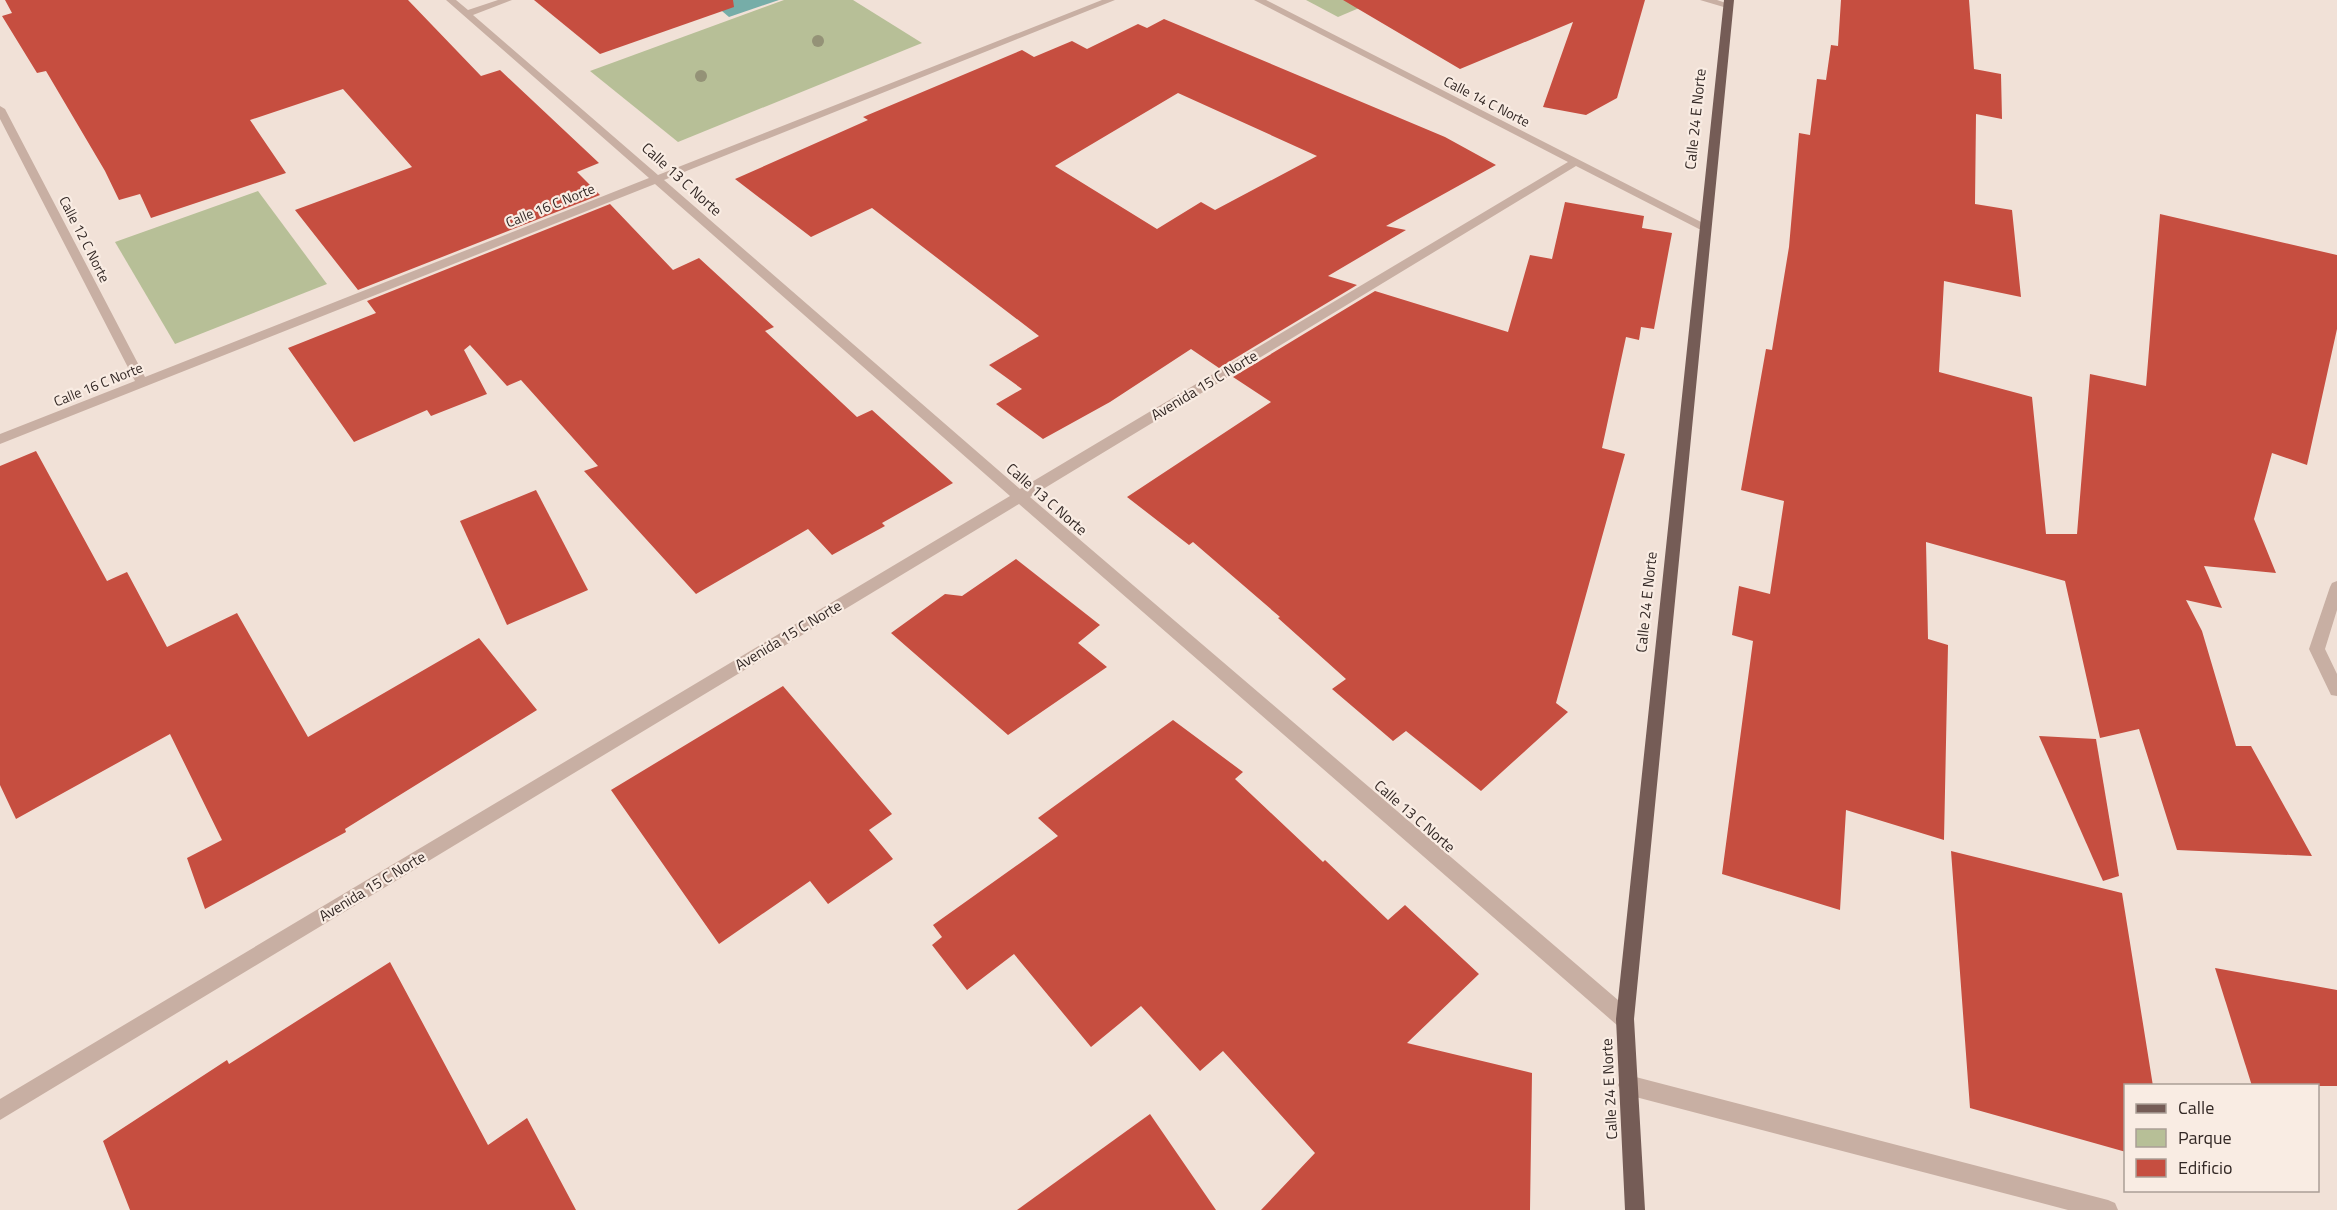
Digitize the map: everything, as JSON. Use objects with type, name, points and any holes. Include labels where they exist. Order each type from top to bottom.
[{"type":"main road","name":"Calle 24 E Norte","points":[[1635,1210],[1625,1019],[1703,227],[1728,2]]},
{"type":"street","name":"Calle 13 C Norte","points":[[451,0],[658,178],[1019,496],[1625,1019]]},
{"type":"street","points":[[466,14],[507,0]]},
{"type":"street","name":"Calle 16 C Norte","points":[[0,439],[1110,0]]},
{"type":"street","name":"Calle 14 C Norte","points":[[1258,0],[1703,227]]},
{"type":"street","points":[[1705,0],[1728,2]]},
{"type":"street","name":"Calle 12 C Norte","points":[[0,109],[142,383]]},
{"type":"street","name":"Avenida 15 C Norte","points":[[0,1110],[1576,162]]},
{"type":"street","points":[[2337,587],[2317,649],[2337,690]]},
{"type":"street","points":[[1628,1085],[2108,1210]]},
{"type":"green space","points":[[784,0],[853,0],[922,43],[678,142],[590,71]]},
{"type":"green space","points":[[1306,0],[1378,0],[1338,17]]},
{"type":"green space","points":[[258,191],[327,284],[175,344],[115,242]]},
{"type":"water","points":[[709,0],[779,0],[729,17]]},
{"type":"building","points":[[5,0],[408,0],[481,76],[500,70],[599,163],[577,172],[600,195],[358,290],[295,210],[412,167],[343,89],[250,120],[286,173],[151,218],[140,194],[119,200],[105,171],[46,71],[37,73],[2,16],[12,13]]},
{"type":"building","points":[[534,0],[733,0],[734,7],[600,54]]},
{"type":"building","points":[[1343,0],[1645,0],[1617,98],[1586,115],[1543,107],[1573,22],[1460,69]]},
{"type":"building","points":[[1841,0],[1969,0],[1974,69],[2001,74],[2002,119],[1976,114],[1975,204],[2012,210],[2021,297],[1944,281],[1939,372],[2032,397],[2046,534],[2077,534],[2090,374],[2146,386],[2160,214],[2337,255],[2337,329],[2307,465],[2272,453],[2254,519],[2276,573],[2204,566],[2222,608],[2186,600],[2202,631],[2236,746],[2251,746],[2312,856],[2177,850],[2139,729],[2100,738],[2065,581],[1926,542],[1928,639],[1948,645],[1944,840],[1846,810],[1840,910],[1722,874],[1753,641],[1732,635],[1739,586],[1770,594],[1784,501],[1741,490],[1766,349],[1772,350],[1789,247],[1799,133],[1810,135],[1817,79],[1826,80],[1831,45],[1838,46]]},
{"type":"building","points":[[1164,19],[1445,137],[1496,165],[1386,226],[1406,230],[1328,276],[1357,285],[1219,368],[1191,349],[1110,402],[1043,439],[996,404],[1022,389],[989,365],[1039,336],[872,208],[811,237],[735,179],[868,120],[863,117],[1022,50],[1034,57],[1072,41],[1087,49],[1138,24],[1147,28]],"holes":[[[1178,93],[1317,156],[1215,210],[1201,202],[1157,229],[1055,166]]]},
{"type":"building","points":[[1565,202],[1644,216],[1642,228],[1672,233],[1654,329],[1641,327],[1639,340],[1626,337],[1602,448],[1625,454],[1556,703],[1568,712],[1481,791],[1406,731],[1393,741],[1332,689],[1346,679],[1278,618],[1280,617],[1193,542],[1189,545],[1127,497],[1271,402],[1233,377],[1375,291],[1508,332],[1530,255],[1552,259]]},
{"type":"building","points":[[610,204],[673,270],[699,258],[774,327],[765,331],[857,417],[872,410],[953,483],[882,523],[885,526],[832,555],[808,529],[696,594],[584,471],[598,466],[521,380],[507,386],[470,345],[464,350],[487,394],[431,416],[427,410],[354,442],[288,348],[376,313],[367,301]]},
{"type":"building","points":[[36,451],[107,581],[127,572],[167,647],[237,613],[308,737],[479,638],[537,710],[345,829],[346,832],[205,909],[187,858],[222,840],[170,734],[16,819],[0,785],[0,466]]},
{"type":"building","points":[[536,490],[588,590],[507,625],[460,521]]},
{"type":"building","points":[[1016,559],[1100,625],[1078,643],[1107,667],[1008,735],[891,633],[945,594],[962,596]]},
{"type":"building","points":[[783,686],[892,814],[869,830],[893,859],[828,904],[810,881],[719,944],[611,790]]},
{"type":"building","points":[[1173,720],[1243,772],[1235,779],[1388,920],[1405,905],[1479,974],[1407,1043],[1532,1073],[1530,1210],[1261,1210],[1315,1153],[1223,1051],[1200,1071],[1141,1006],[1091,1047],[1014,954],[967,990],[932,945],[942,937],[933,925],[1058,836],[1038,818]]},
{"type":"building","points":[[2039,736],[2096,739],[2119,876],[2103,881]]},
{"type":"building","points":[[1951,851],[2122,893],[2153,1084],[2124,1084],[2124,1151],[1970,1108]]},
{"type":"building","points":[[390,962],[488,1145],[527,1118],[576,1210],[130,1210],[103,1141],[227,1060],[229,1064]]},
{"type":"building","points":[[2215,968],[2337,990],[2337,1086],[2251,1084]]},
{"type":"building","points":[[1150,1114],[1216,1210],[1017,1210]]}]
